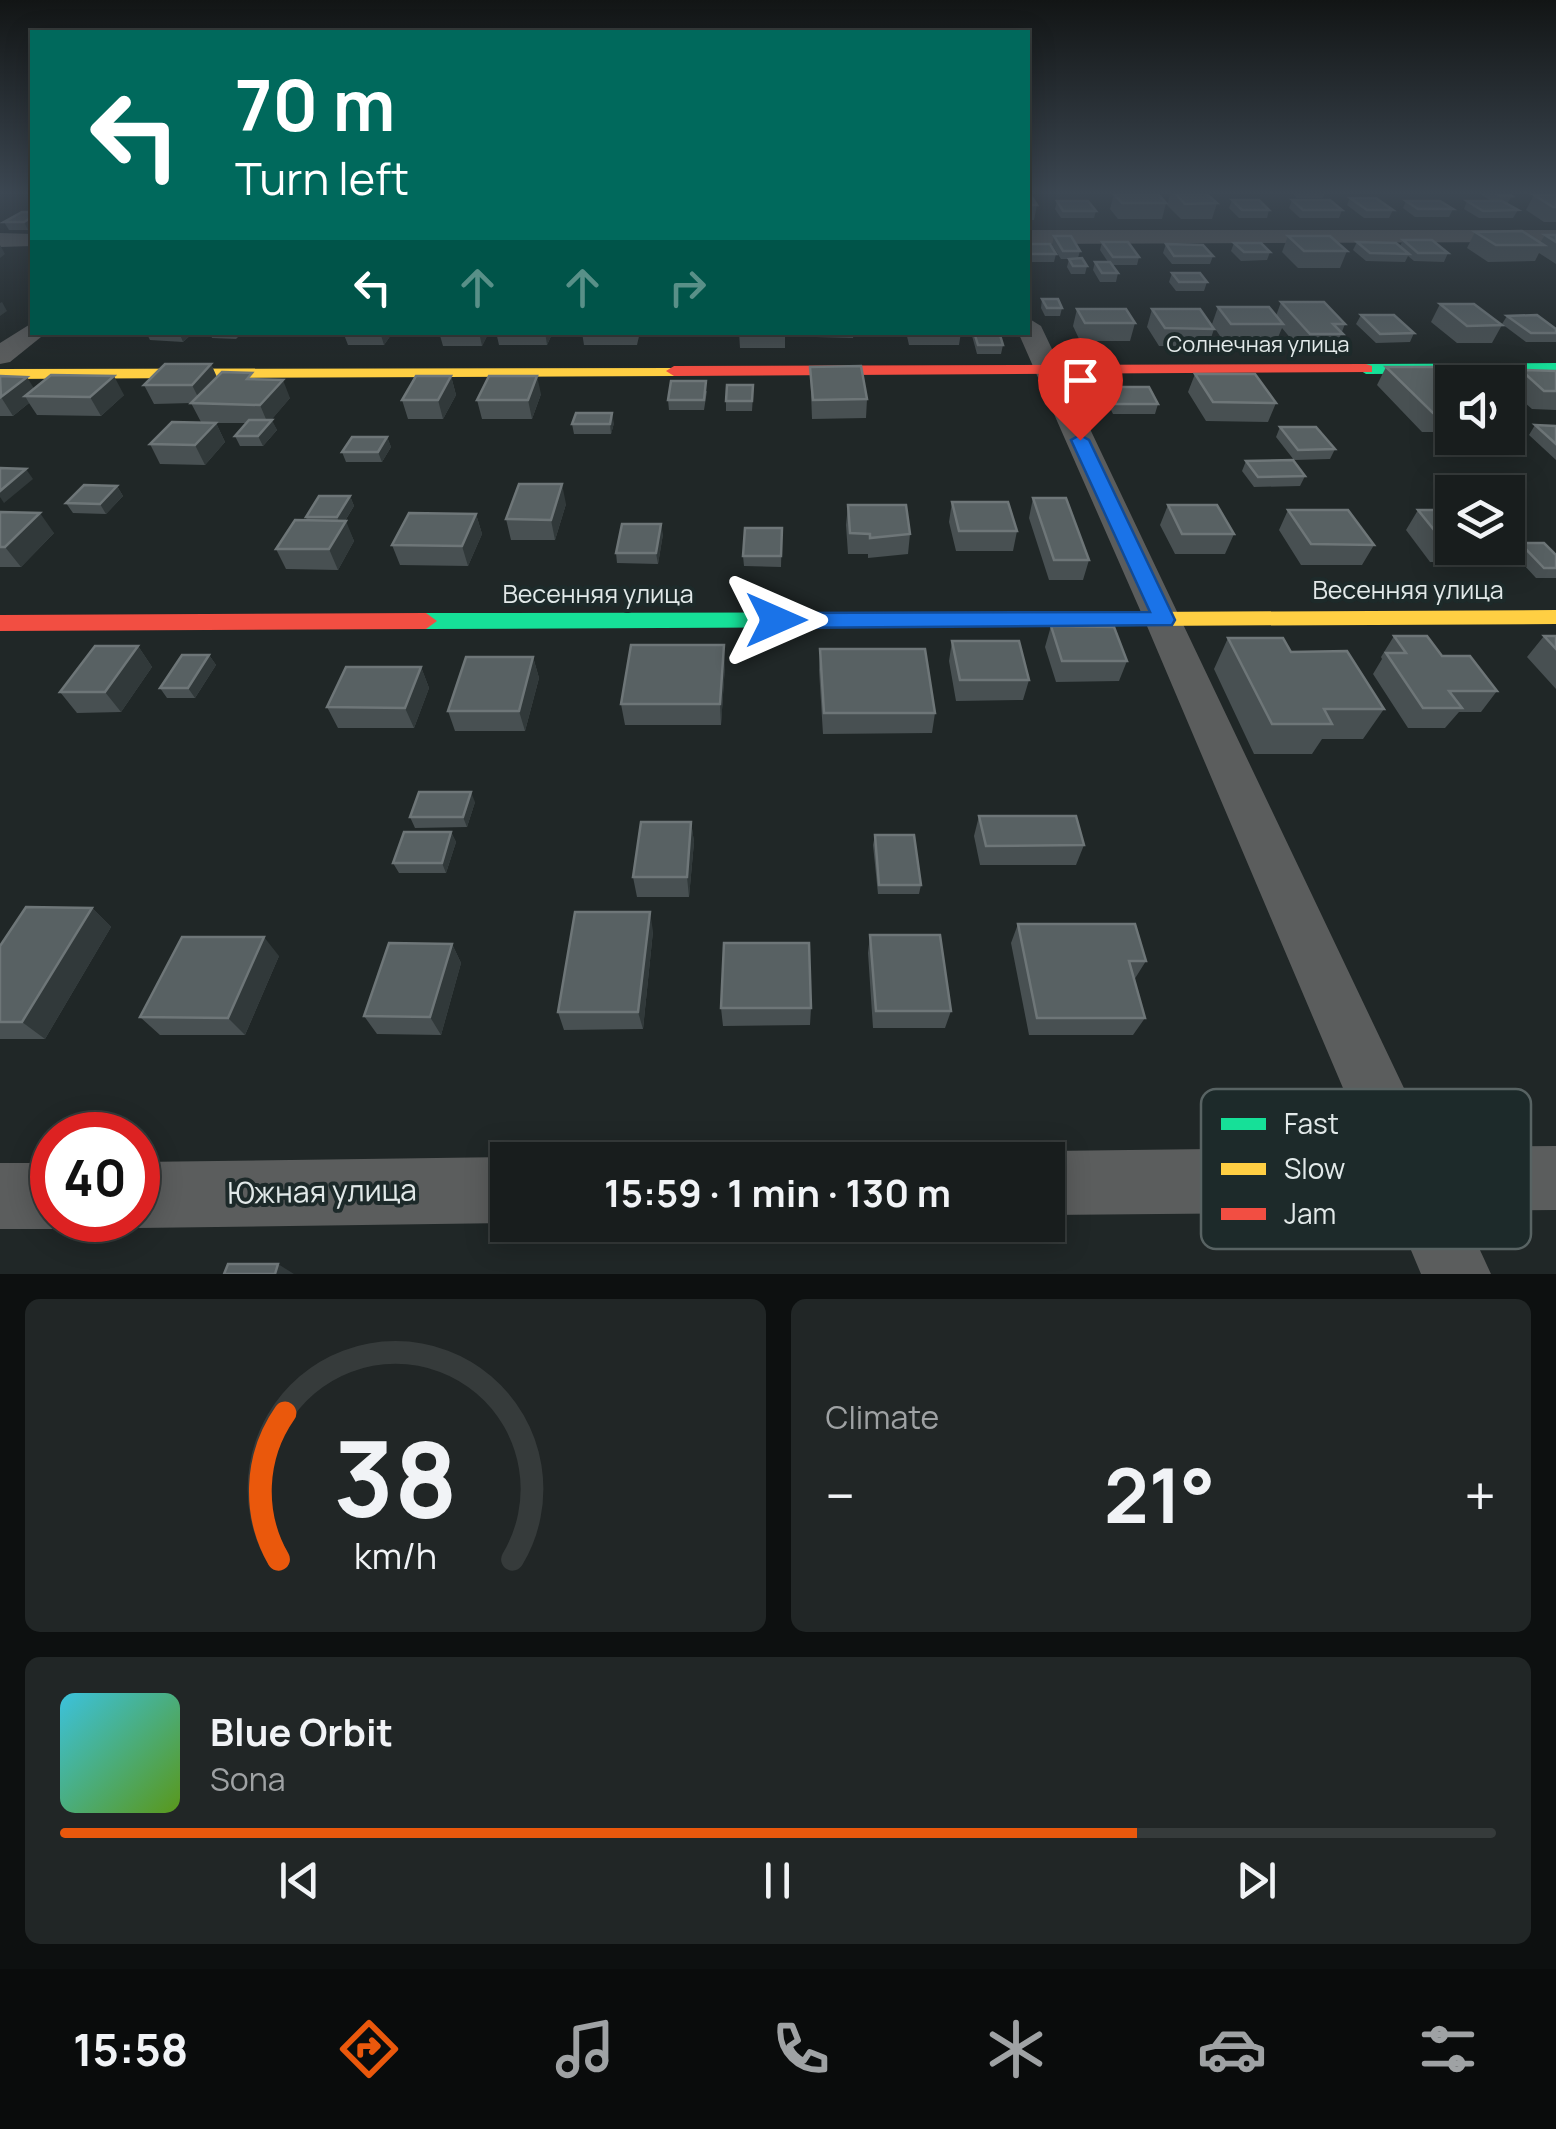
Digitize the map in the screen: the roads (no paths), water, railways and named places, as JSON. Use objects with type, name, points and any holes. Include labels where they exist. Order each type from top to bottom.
[{"type":"street","points":[[1030,331],[1374,1089]]},
{"type":"street","points":[[0,356],[30,333]]},
{"type":"street","name":"Солнечная улица","points":[[0,374],[1556,368]]},
{"type":"street","name":"Весенняя улица","points":[[0,623],[1556,617]]},
{"type":"street","points":[[1531,1178],[1556,1178]]},
{"type":"street","points":[[1065,1184],[1201,1182]]},
{"type":"street","name":"Южная улица","points":[[160,1195],[490,1190]]},
{"type":"street","points":[[0,1196],[30,1196]]},
{"type":"street","points":[[1445,1249],[1456,1274]]}]
